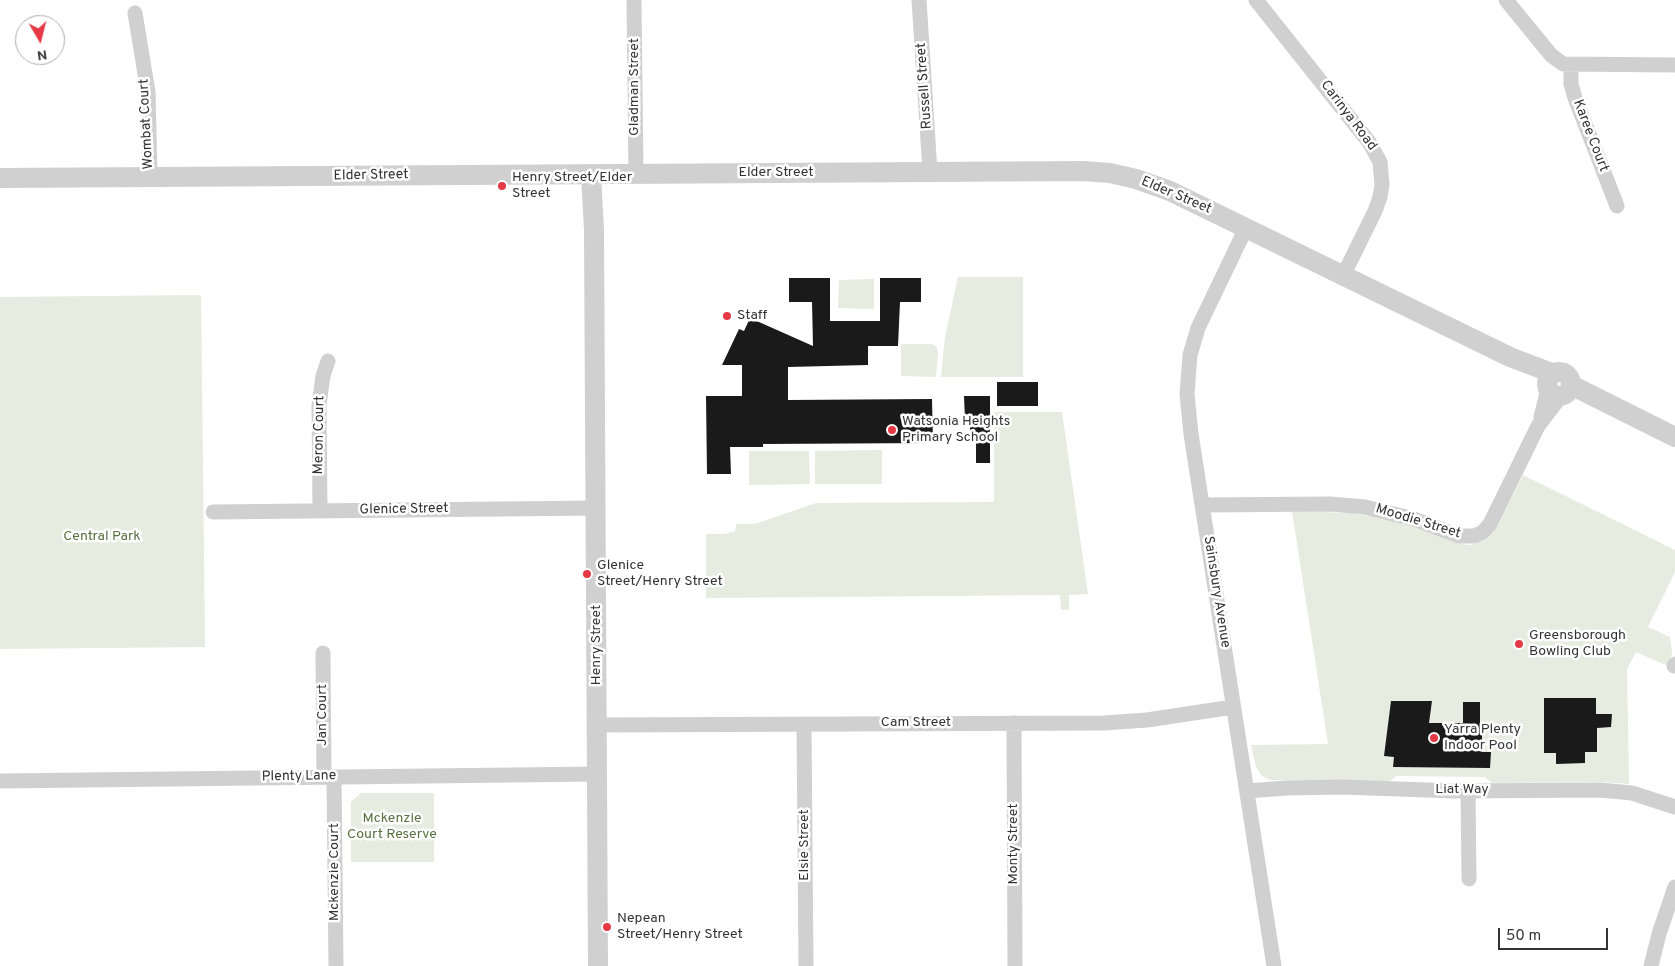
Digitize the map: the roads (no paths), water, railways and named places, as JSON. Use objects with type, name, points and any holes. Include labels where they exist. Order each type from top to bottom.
[{"type":"street","name":"Gladman Street","points":[[634,0],[636,174]]},
{"type":"street","name":"Russell Street","points":[[920,0],[930,172]]},
{"type":"street","name":"Carinya Road","points":[[1256,0],[1369,142],[1380,162],[1382,185],[1380,197],[1343,276]]},
{"type":"street","points":[[1506,0],[1551,55],[1562,64],[1675,66]]},
{"type":"street","name":"Wombat Court","points":[[135,13],[148,92],[150,177]]},
{"type":"street","name":"Karee Court","points":[[1571,65],[1571,84],[1575,98],[1617,206]]},
{"type":"street","name":"Elder Street","points":[[0,178],[1083,171],[1117,174],[1170,191],[1510,357],[1557,387],[1611,406],[1675,437]]},
{"type":"street","name":"Henry Street","points":[[591,174],[594,230],[598,966]]},
{"type":"street","name":"Sainsbury Avenue","points":[[1246,228],[1198,328],[1190,355],[1188,410],[1274,966]]},
{"type":"street","name":"Meron Court","points":[[320,511],[319,405],[323,376],[328,361]]},
{"type":"street","name":"Moodie Street","points":[[1202,505],[1330,504],[1365,507],[1414,519],[1459,536],[1474,536],[1483,532],[1490,524],[1557,387]]},
{"type":"street","name":"Glenice Street","points":[[213,512],[596,508]]},
{"type":"street","name":"Jan Court","points":[[323,653],[329,777]]},
{"type":"street","name":"Cam Street","points":[[597,725],[1124,722],[1233,707]]},
{"type":"street","name":"Monty Street","points":[[1014,723],[1015,966]]},
{"type":"street","name":"Elsie Street","points":[[804,724],[806,966]]},
{"type":"street","name":"Plenty Lane","points":[[0,781],[597,774]]},
{"type":"street","name":"Mckenzie Court","points":[[329,777],[336,966]]},
{"type":"street","name":"Liat Way","points":[[1247,790],[1342,787],[1468,790],[1616,790],[1632,793],[1675,807]]},
{"type":"street","points":[[1468,790],[1469,879]]},
{"type":"street","points":[[1651,966],[1659,934],[1675,887]]},
{"type":"place","name":"Henry Street/Elder Street","points":[[502,186]]},
{"type":"place","name":"Staff","points":[[727,316]]},
{"type":"place","name":"Watsonia Heights Primary School","points":[[892,430]]},
{"type":"place","name":"Glenice Street/Henry Street","points":[[587,574]]},
{"type":"place","name":"Greensborough Bowling Club","points":[[1519,644]]},
{"type":"place","name":"Yarra Plenty Indoor Pool","points":[[1434,738]]},
{"type":"place","name":"Nepean Street/Henry Street","points":[[607,927]]},
{"type":"park label","name":"Central Park","points":[[102,537]]},
{"type":"park label","name":"Mckenzie Court Reserve","points":[[392,828]]}]
